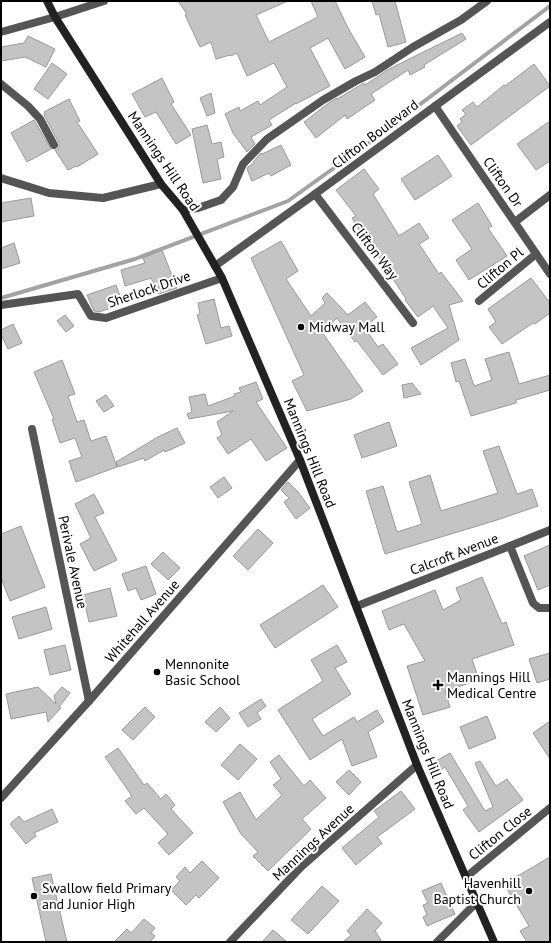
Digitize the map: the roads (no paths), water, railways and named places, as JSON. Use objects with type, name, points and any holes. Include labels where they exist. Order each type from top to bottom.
[{"type":"main road","name":"Mannings Hill Road","points":[[47,1],[55,17],[162,184],[183,210],[222,278],[300,460],[417,764],[494,942]]},
{"type":"street","points":[[1,32],[104,1]]},
{"type":"street","points":[[183,210],[198,208],[221,200],[233,187],[243,164],[267,139],[324,100],[356,81],[375,72],[413,47],[461,20],[487,1]]},
{"type":"street","name":"Clifton Boulevard","points":[[215,266],[550,22]]},
{"type":"street","points":[[1,84],[28,106],[40,119],[54,144]]},
{"type":"street","name":"Clifton Dr","points":[[434,106],[550,274]]},
{"type":"street","points":[[1,178],[49,193],[103,198],[162,184]]},
{"type":"street","name":"Clifton Way","points":[[315,194],[414,323]]},
{"type":"street","points":[[514,222],[550,196]]},
{"type":"street","name":"Clifton Pl","points":[[479,301],[536,254]]},
{"type":"street","name":"Sherlock Drive","points":[[1,305],[78,294],[91,316],[106,318],[222,278]]},
{"type":"street","name":"Perivale Avenue","points":[[32,429],[89,701]]},
{"type":"street","name":"Whitehall Avenue","points":[[1,798],[89,701],[300,460]]},
{"type":"street","points":[[510,546],[550,530]]},
{"type":"street","name":"Calcroft Avenue","points":[[356,606],[510,546],[533,603],[539,608],[550,608]]},
{"type":"street","name":"Mannings Avenue","points":[[230,942],[301,867],[417,764]]},
{"type":"street","name":"Clifton Close","points":[[466,877],[550,808]]},
{"type":"street","points":[[437,942],[476,903]]},
{"type":"waterway","points":[[1,298],[135,259],[288,201],[373,140],[550,6]]},
{"type":"place","name":"Midway Mall","points":[[301,327]]},
{"type":"place","name":"Mennonite Basic School","points":[[157,672]]},
{"type":"place","name":"Mannings Hill Medical Centre","points":[[438,685]]},
{"type":"place","name":"Havenhill Baptist Church","points":[[529,891]]},
{"type":"place","name":"Swallow field Primary and Junior High","points":[[34,896]]}]
